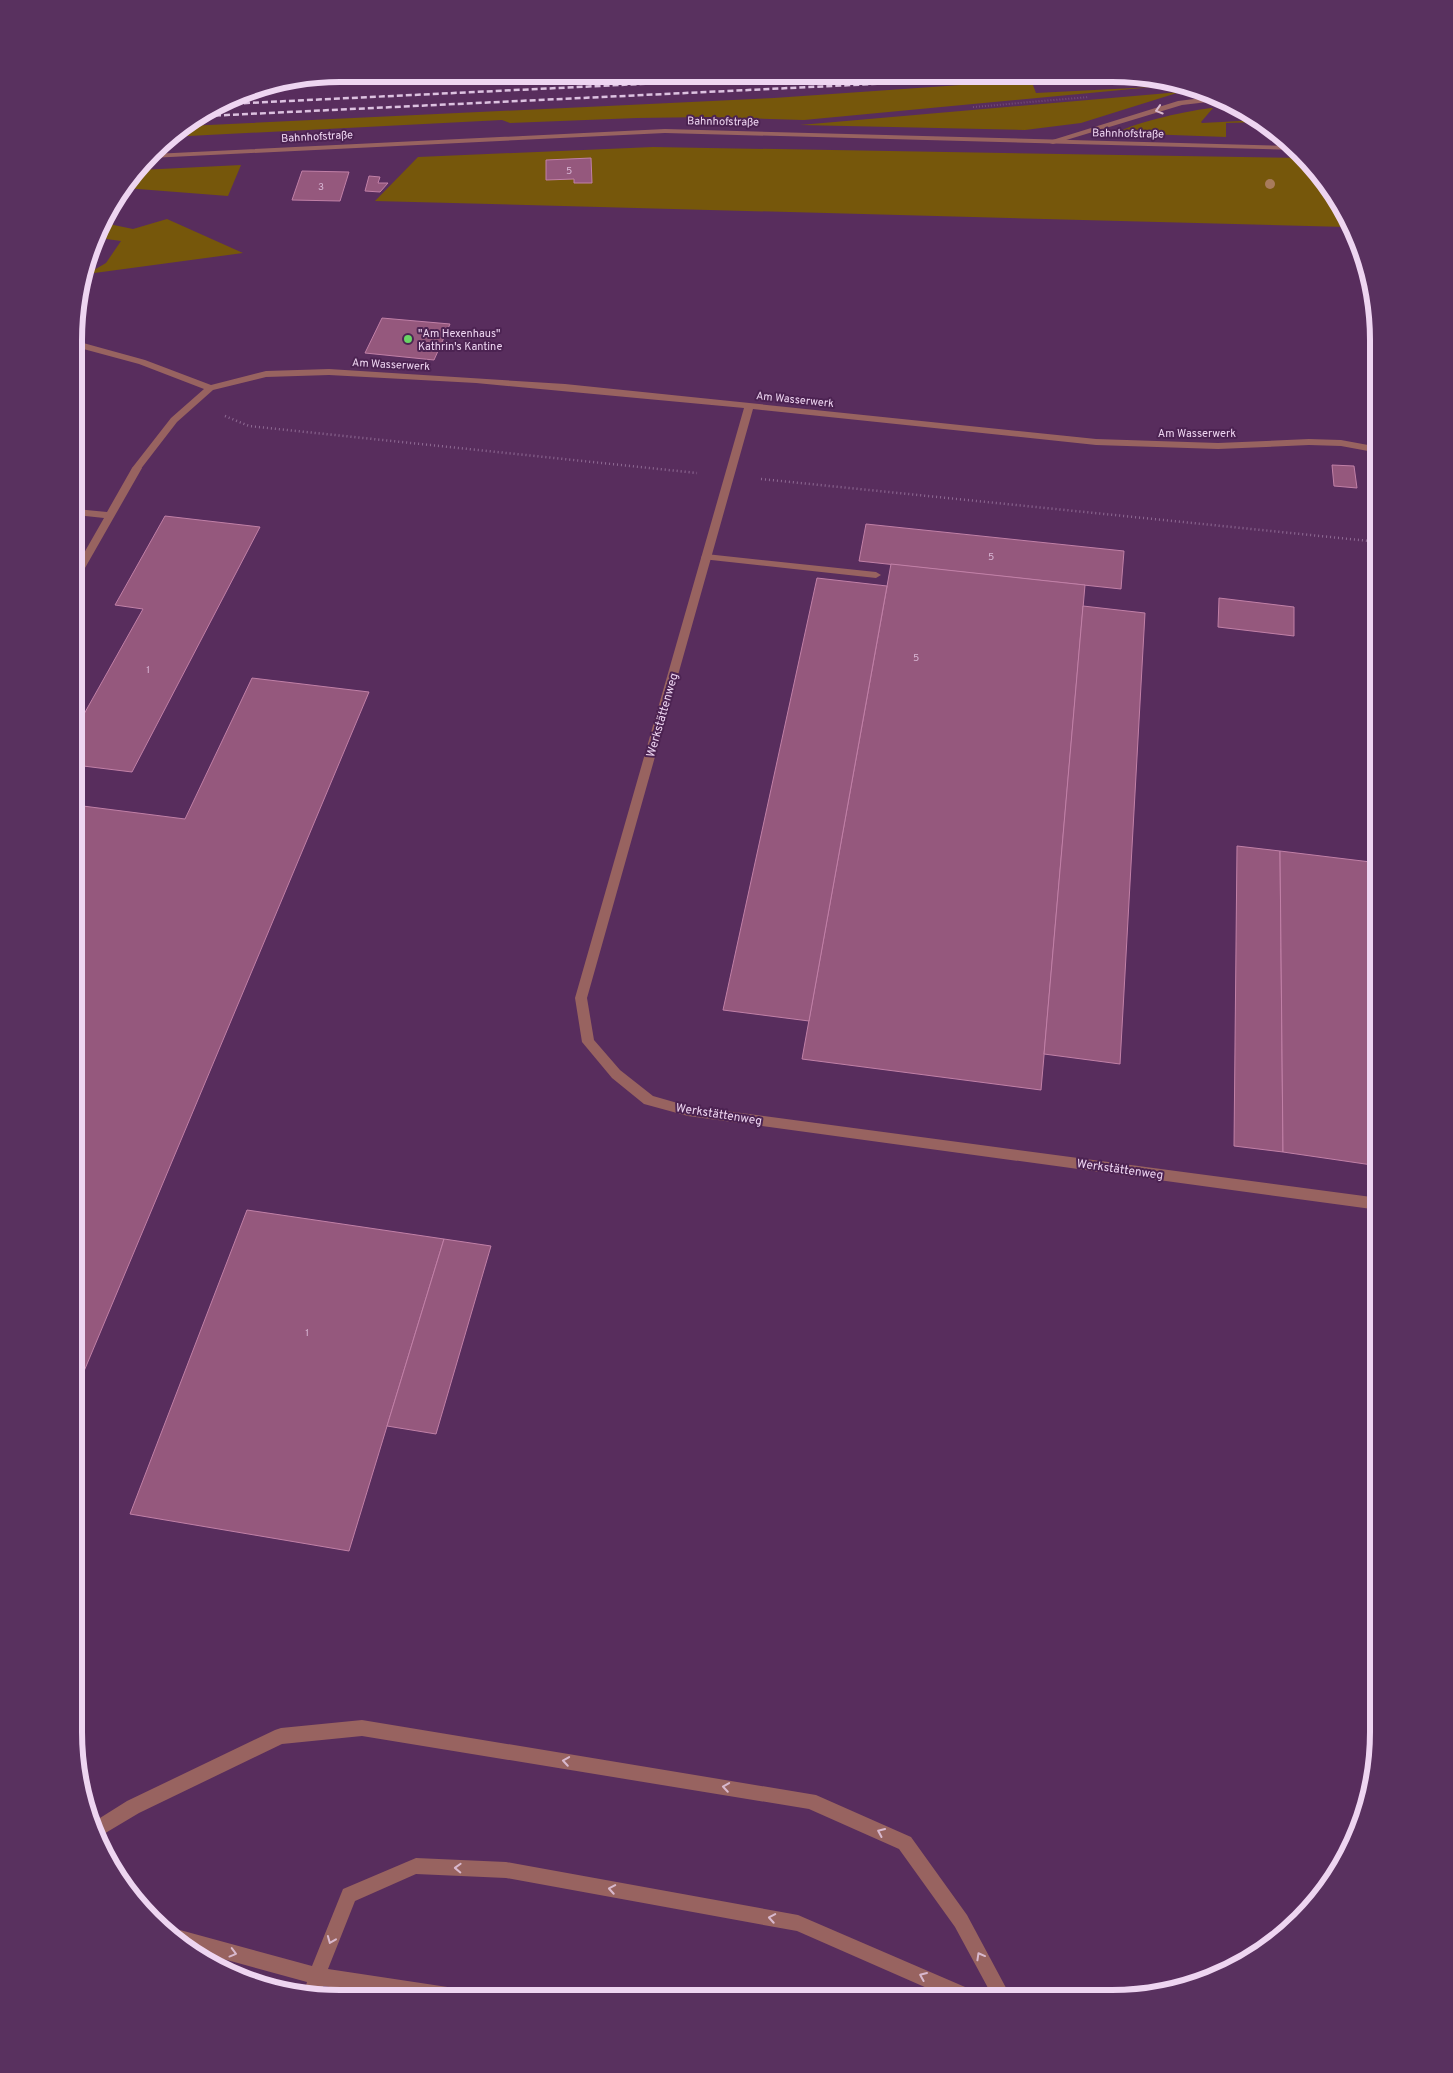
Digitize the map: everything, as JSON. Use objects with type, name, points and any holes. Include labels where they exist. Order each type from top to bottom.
[{"type":"street","points":[[1050,142],[1181,103],[1206,100]]},
{"type":"street","name":"Bahnhofstraße","points":[[160,156],[665,132],[792,133],[1285,148]]},
{"type":"street","points":[[82,346],[142,362],[210,388]]},
{"type":"street","name":"Am Wasserwerk","points":[[82,564],[137,468],[174,420],[210,388],[266,374],[329,372],[476,380],[1096,442],[1218,446],[1309,442],[1370,449]]},
{"type":"street","name":"Werkstättenweg","points":[[749,406],[581,998],[588,1042],[616,1074],[649,1100],[688,1112],[1370,1203]]},
{"type":"street","points":[[82,513],[108,516]]},
{"type":"street","points":[[706,557],[876,575]]},
{"type":"street","points":[[101,1827],[133,1807],[281,1736],[362,1728],[810,1801],[905,1843],[961,1921],[998,1990]]},
{"type":"street","points":[[313,1989],[349,1895],[416,1866],[506,1870],[798,1923],[949,1990]]},
{"type":"street","points":[[189,1941],[317,1976],[408,1990]]},
{"type":"path","points":[[971,107],[1088,97]]},
{"type":"path","points":[[193,404],[249,426],[1370,541]]},
{"type":"shaded area","points":[[1002,82],[1032,82],[1036,93],[1153,87],[804,120],[710,117],[510,123],[502,120],[183,136],[198,126],[774,98]]},
{"type":"shaded area","points":[[1180,92],[1081,123],[1025,130],[800,125]]},
{"type":"shaded area","points":[[1213,108],[1202,123],[1248,121],[1250,122],[1226,123],[1226,137],[1118,133],[1149,121]]},
{"type":"shaded area","points":[[653,147],[1295,158],[1317,183],[1344,227],[375,201],[418,157]]},
{"type":"shaded area","points":[[241,165],[228,196],[132,189],[146,170]]},
{"type":"shaded area","points":[[167,219],[243,253],[91,273],[106,263],[121,241],[103,239],[110,224],[133,229]]},
{"type":"building","points":[[591,158],[592,183],[574,183],[574,179],[546,180],[546,160]]},
{"type":"building","points":[[302,171],[349,172],[340,201],[292,200]]},
{"type":"building","points":[[369,176],[380,177],[378,183],[388,183],[380,192],[365,191]]},
{"type":"building","name":"\"Am Hexenhaus\" Kathrin's Kantine","points":[[382,318],[450,324],[434,360],[365,353]]},
{"type":"building","points":[[1332,465],[1354,466],[1357,488],[1334,486]]},
{"type":"building","points":[[165,516],[260,527],[132,772],[82,766],[82,718],[143,609],[115,605]]},
{"type":"building","points":[[866,524],[1124,551],[1121,589],[859,561]]},
{"type":"building","points":[[891,564],[1085,585],[1041,1090],[802,1059]]},
{"type":"building","points":[[817,578],[887,586],[809,1021],[723,1010]]},
{"type":"building","points":[[1219,598],[1294,607],[1294,636],[1218,627]]},
{"type":"building","points":[[1083,606],[1145,613],[1120,1064],[1044,1054]]},
{"type":"building","points":[[252,678],[369,692],[82,1376],[82,806],[185,819]]},
{"type":"building","points":[[1237,846],[1280,851],[1283,1152],[1234,1146]]},
{"type":"building","points":[[1280,851],[1370,862],[1370,1165],[1283,1152]]},
{"type":"building","points":[[247,1210],[444,1239],[349,1551],[130,1514]]},
{"type":"building","points":[[444,1239],[491,1246],[436,1434],[387,1426]]},
{"type":"railway","points":[[239,103],[682,82]]},
{"type":"railway","points":[[214,116],[915,82]]},
{"type":"place","name":"\"Am Hexenhaus\" Kathrin's Kantine","points":[[408,339]]}]
